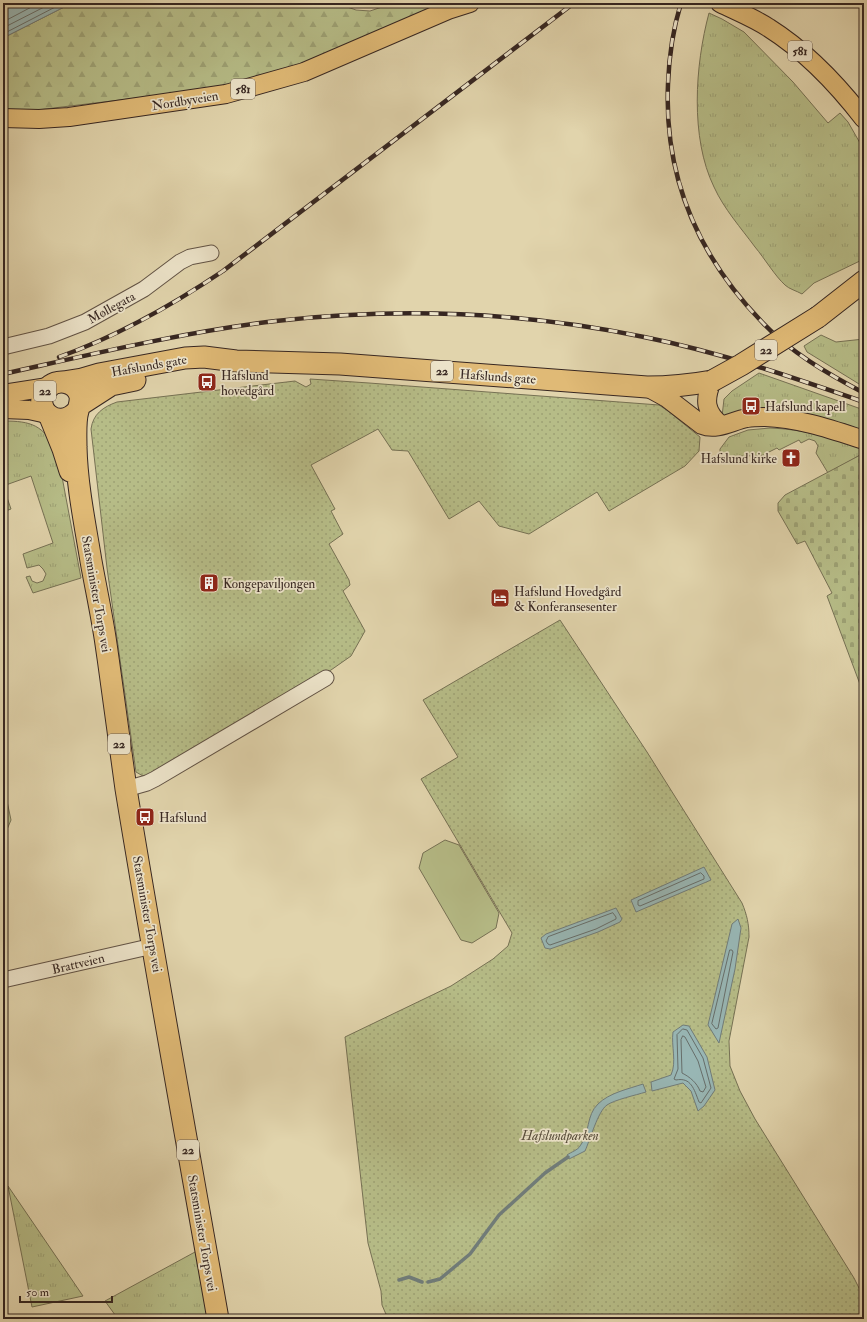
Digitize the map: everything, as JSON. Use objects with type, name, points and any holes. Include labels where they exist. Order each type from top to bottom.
[{"type":"highway","name":"22","points":[[818,316],[864,281]]},
{"type":"highway","name":"22","points":[[712,381],[741,365],[818,316],[864,291]]},
{"type":"highway","name":"Hafslunds gate","points":[[55,384],[184,358],[340,364],[647,387],[692,385],[712,381]]},
{"type":"highway","name":"Hafslunds gate","points":[[79,408],[111,385],[236,361]]},
{"type":"highway","name":"22","points":[[55,384],[72,385],[77,389],[80,399],[79,408],[68,419],[56,419],[48,415],[42,403],[42,397],[55,384]]},
{"type":"highway","name":"Statsminister Torps vei","points":[[79,408],[76,447],[82,508],[106,642],[126,789],[218,1319]]},
{"type":"highway","name":"Statsminister Torps vei","points":[[48,415],[63,449],[82,508]]},
{"type":"main road","name":"Nordbyveien","points":[[3,118],[39,119],[69,117],[226,94],[304,72],[448,10],[470,3]]},
{"type":"main road","name":"581","points":[[720,3],[768,27],[794,45],[814,62],[837,86],[864,119]]},
{"type":"main road","points":[[712,381],[708,391],[707,406],[714,419],[721,425]]},
{"type":"main road","points":[[3,394],[55,384]]},
{"type":"main road","points":[[647,387],[667,398],[702,425],[708,427],[714,427],[747,418],[779,418],[810,424],[864,440]]},
{"type":"main road","points":[[3,409],[29,410],[48,415]]},
{"type":"street","name":"Møllegata","points":[[3,347],[49,336],[85,322],[144,289],[190,256],[211,253]]},
{"type":"street","points":[[126,789],[155,779],[326,678]]},
{"type":"street","name":"Brattveien","points":[[3,980],[153,946]]},
{"type":"green space","points":[[72,3],[336,3],[356,10],[370,11],[394,3],[429,3],[431,9],[293,68],[228,87],[12,113],[3,110],[3,38]]},
{"type":"green space","points":[[709,13],[744,32],[793,82],[828,123],[840,113],[848,122],[864,150],[864,259],[814,283],[802,294],[787,286],[774,272],[723,203],[706,168],[698,124],[697,101],[700,55]]},
{"type":"green space","points":[[821,335],[836,342],[864,339],[864,387],[807,352],[804,346]]},
{"type":"green space","points":[[759,373],[864,410],[864,440],[810,424],[721,425],[724,399],[732,391]]},
{"type":"green space","points":[[310,379],[659,405],[700,437],[699,451],[685,466],[609,511],[597,492],[529,534],[499,526],[479,501],[449,519],[408,451],[392,450],[378,429],[311,465],[335,509],[331,511],[343,534],[329,544],[349,580],[350,585],[343,591],[365,631],[351,656],[331,670],[152,775],[143,776],[136,772],[107,568],[91,429],[94,419],[96,415],[107,406],[117,402],[295,381],[306,387],[311,384]]},
{"type":"green space","points":[[3,421],[22,422],[35,426],[46,435],[57,450],[81,578],[33,593],[26,577],[30,576],[32,581],[37,583],[43,581],[46,574],[39,565],[27,568],[23,554],[53,543],[31,476],[3,486]]},
{"type":"green space","points":[[770,428],[806,432],[841,440],[864,447],[864,453],[828,473],[816,453],[818,446],[815,441],[809,439],[801,443],[799,440],[779,450],[777,448],[767,453],[768,455],[723,457],[720,455],[720,449],[729,437],[748,430]]},
{"type":"green space","points":[[864,453],[864,695],[827,596],[832,593],[805,541],[797,544],[778,511],[778,503],[785,495]]},
{"type":"green space","points":[[3,486],[11,509],[3,512]]},
{"type":"green space","name":"Hafslundparken","points":[[560,620],[647,752],[742,903],[749,928],[749,937],[729,1041],[730,1066],[740,1091],[755,1119],[854,1278],[864,1298],[864,1319],[388,1319],[382,1305],[381,1291],[368,1243],[345,1037],[451,986],[493,959],[508,946],[512,933],[421,779],[458,757],[423,700]]},
{"type":"green space","points":[[3,782],[11,820],[3,839]]},
{"type":"green space","points":[[445,840],[459,845],[499,913],[496,928],[472,943],[461,940],[419,868],[423,853]]},
{"type":"green space","points":[[8,1186],[83,1296],[32,1307]]},
{"type":"green space","points":[[206,1246],[217,1316],[204,1319],[118,1319],[105,1301]]},
{"type":"water","points":[[3,3],[72,3],[3,38]]},
{"type":"water","points":[[704,867],[711,880],[636,912],[631,900]]},
{"type":"water","points":[[616,908],[622,919],[620,922],[598,932],[550,949],[545,948],[541,938],[546,934]]},
{"type":"water","points":[[738,919],[741,928],[735,969],[719,1043],[708,1025],[732,924]]},
{"type":"water","points":[[683,1025],[689,1026],[707,1057],[715,1090],[704,1106],[698,1111],[691,1091],[683,1083],[652,1091],[651,1082],[671,1075],[674,1065],[673,1032]]},
{"type":"water","points":[[643,1084],[646,1092],[615,1101],[604,1108],[597,1119],[585,1151],[569,1159],[567,1155],[578,1149],[583,1141],[594,1108],[602,1100],[613,1094]]},
{"type":"waterway","points":[[428,1282],[440,1279],[470,1254],[499,1215],[545,1173],[568,1157]]},
{"type":"waterway","points":[[399,1280],[409,1277],[422,1282]]},
{"type":"railway","points":[[59,357],[102,340],[144,319],[223,271],[574,3]]},
{"type":"railway","points":[[681,3],[670,53],[668,118],[672,151],[679,182],[690,213],[703,242],[739,297],[773,333],[810,362],[864,393]]},
{"type":"railway","points":[[3,374],[173,337],[276,321],[368,314],[461,314],[553,322],[672,343],[755,366],[864,402]]},
{"type":"place","name":"Hafslund hovedgård","points":[[207,382]]},
{"type":"place","name":"Hafslund kapell","points":[[751,406]]},
{"type":"place","name":"Hafslund kirke","points":[[791,458]]},
{"type":"place","name":"Kongepaviljongen","points":[[209,583]]},
{"type":"place","name":"Hafslund Hovedgård & Konferansesenter","points":[[500,598]]},
{"type":"place","name":"Hafslund","points":[[145,817]]}]
